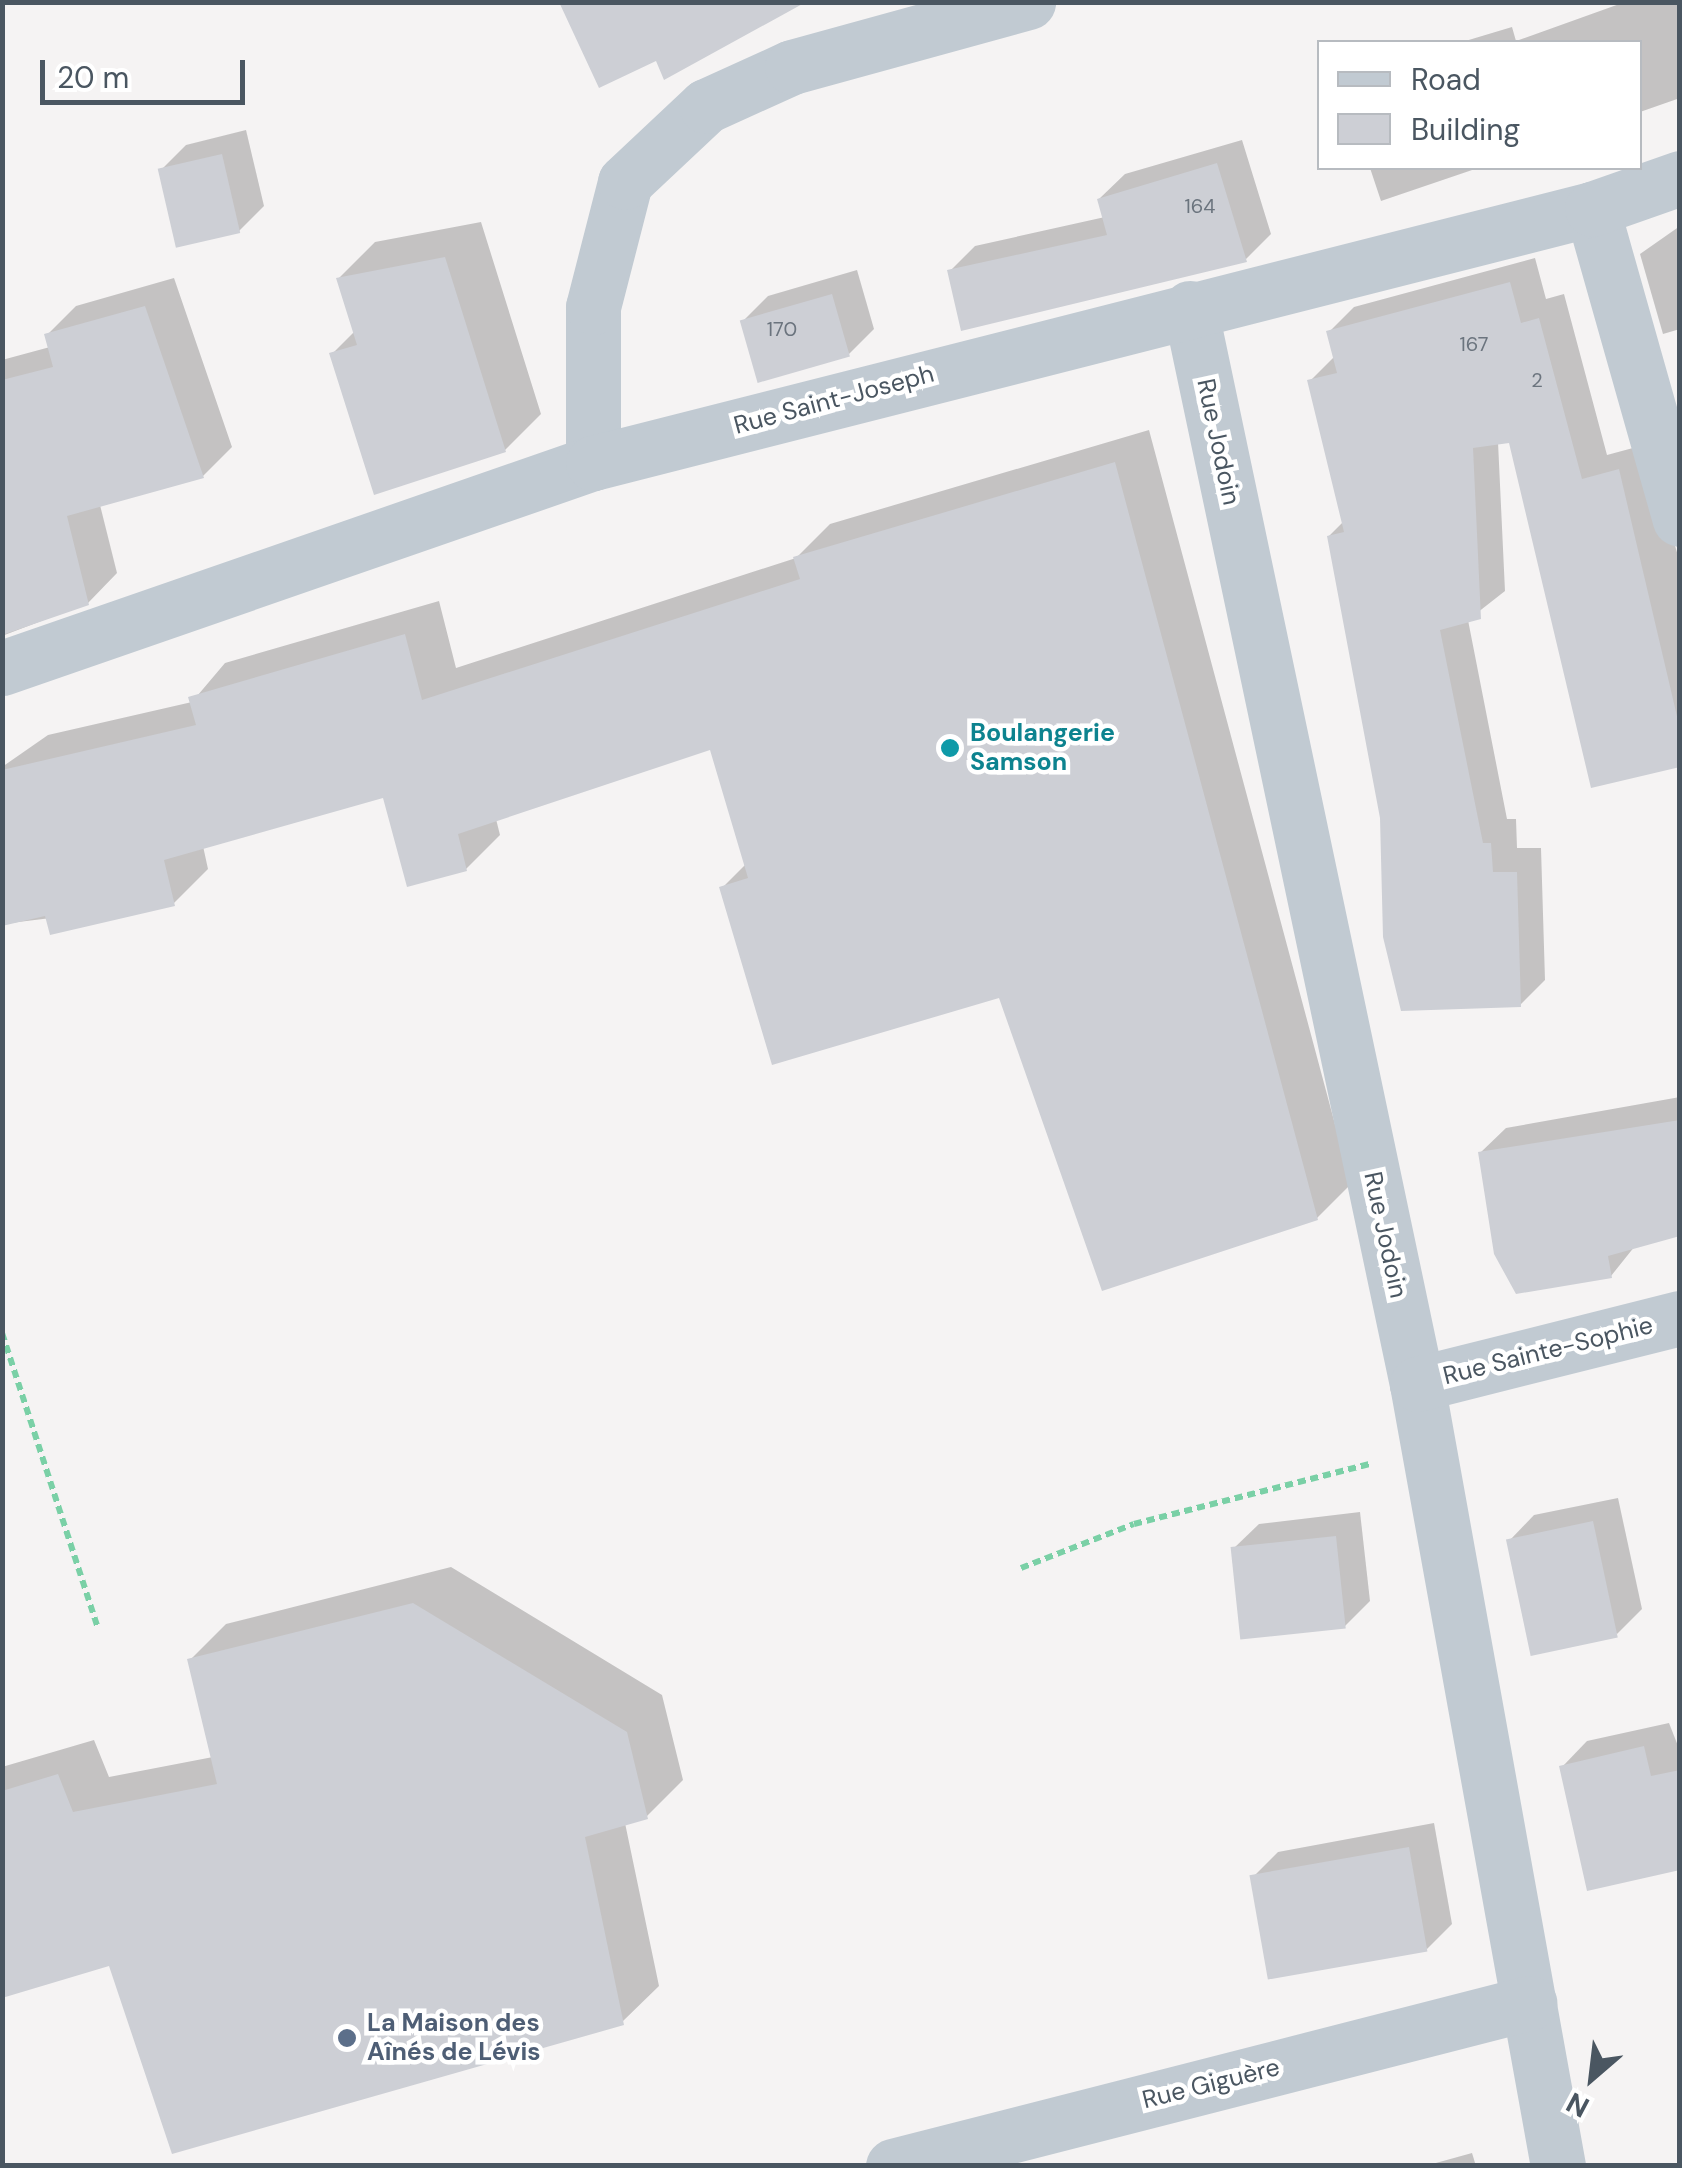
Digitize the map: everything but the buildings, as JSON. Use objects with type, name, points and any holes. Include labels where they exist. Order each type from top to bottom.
[{"type":"street","points":[[594,462],[593,307],[625,182],[706,106],[792,67],[1028,2]]},
{"type":"street","name":"Rue Saint-Joseph","points":[[2,668],[594,462],[1592,209],[1680,178]]},
{"type":"street","points":[[1592,209],[1680,519]]},
{"type":"street","name":"Rue Jodoin","points":[[1190,308],[1417,1384],[1558,2166]]},
{"type":"street","name":"Rue Sainte-Sophie","points":[[1417,1384],[1680,1318]]},
{"type":"street","name":"Rue Giguère","points":[[892,2166],[1529,2003]]},
{"type":"path","points":[[2,1333],[97,1626]]},
{"type":"path","points":[[1021,1568],[1134,1524],[1429,1448]]},
{"type":"place","name":"Boulangerie Samson","points":[[950,748]]},
{"type":"place","name":"La Maison des Aînés de Lévis","points":[[347,2038]]}]
